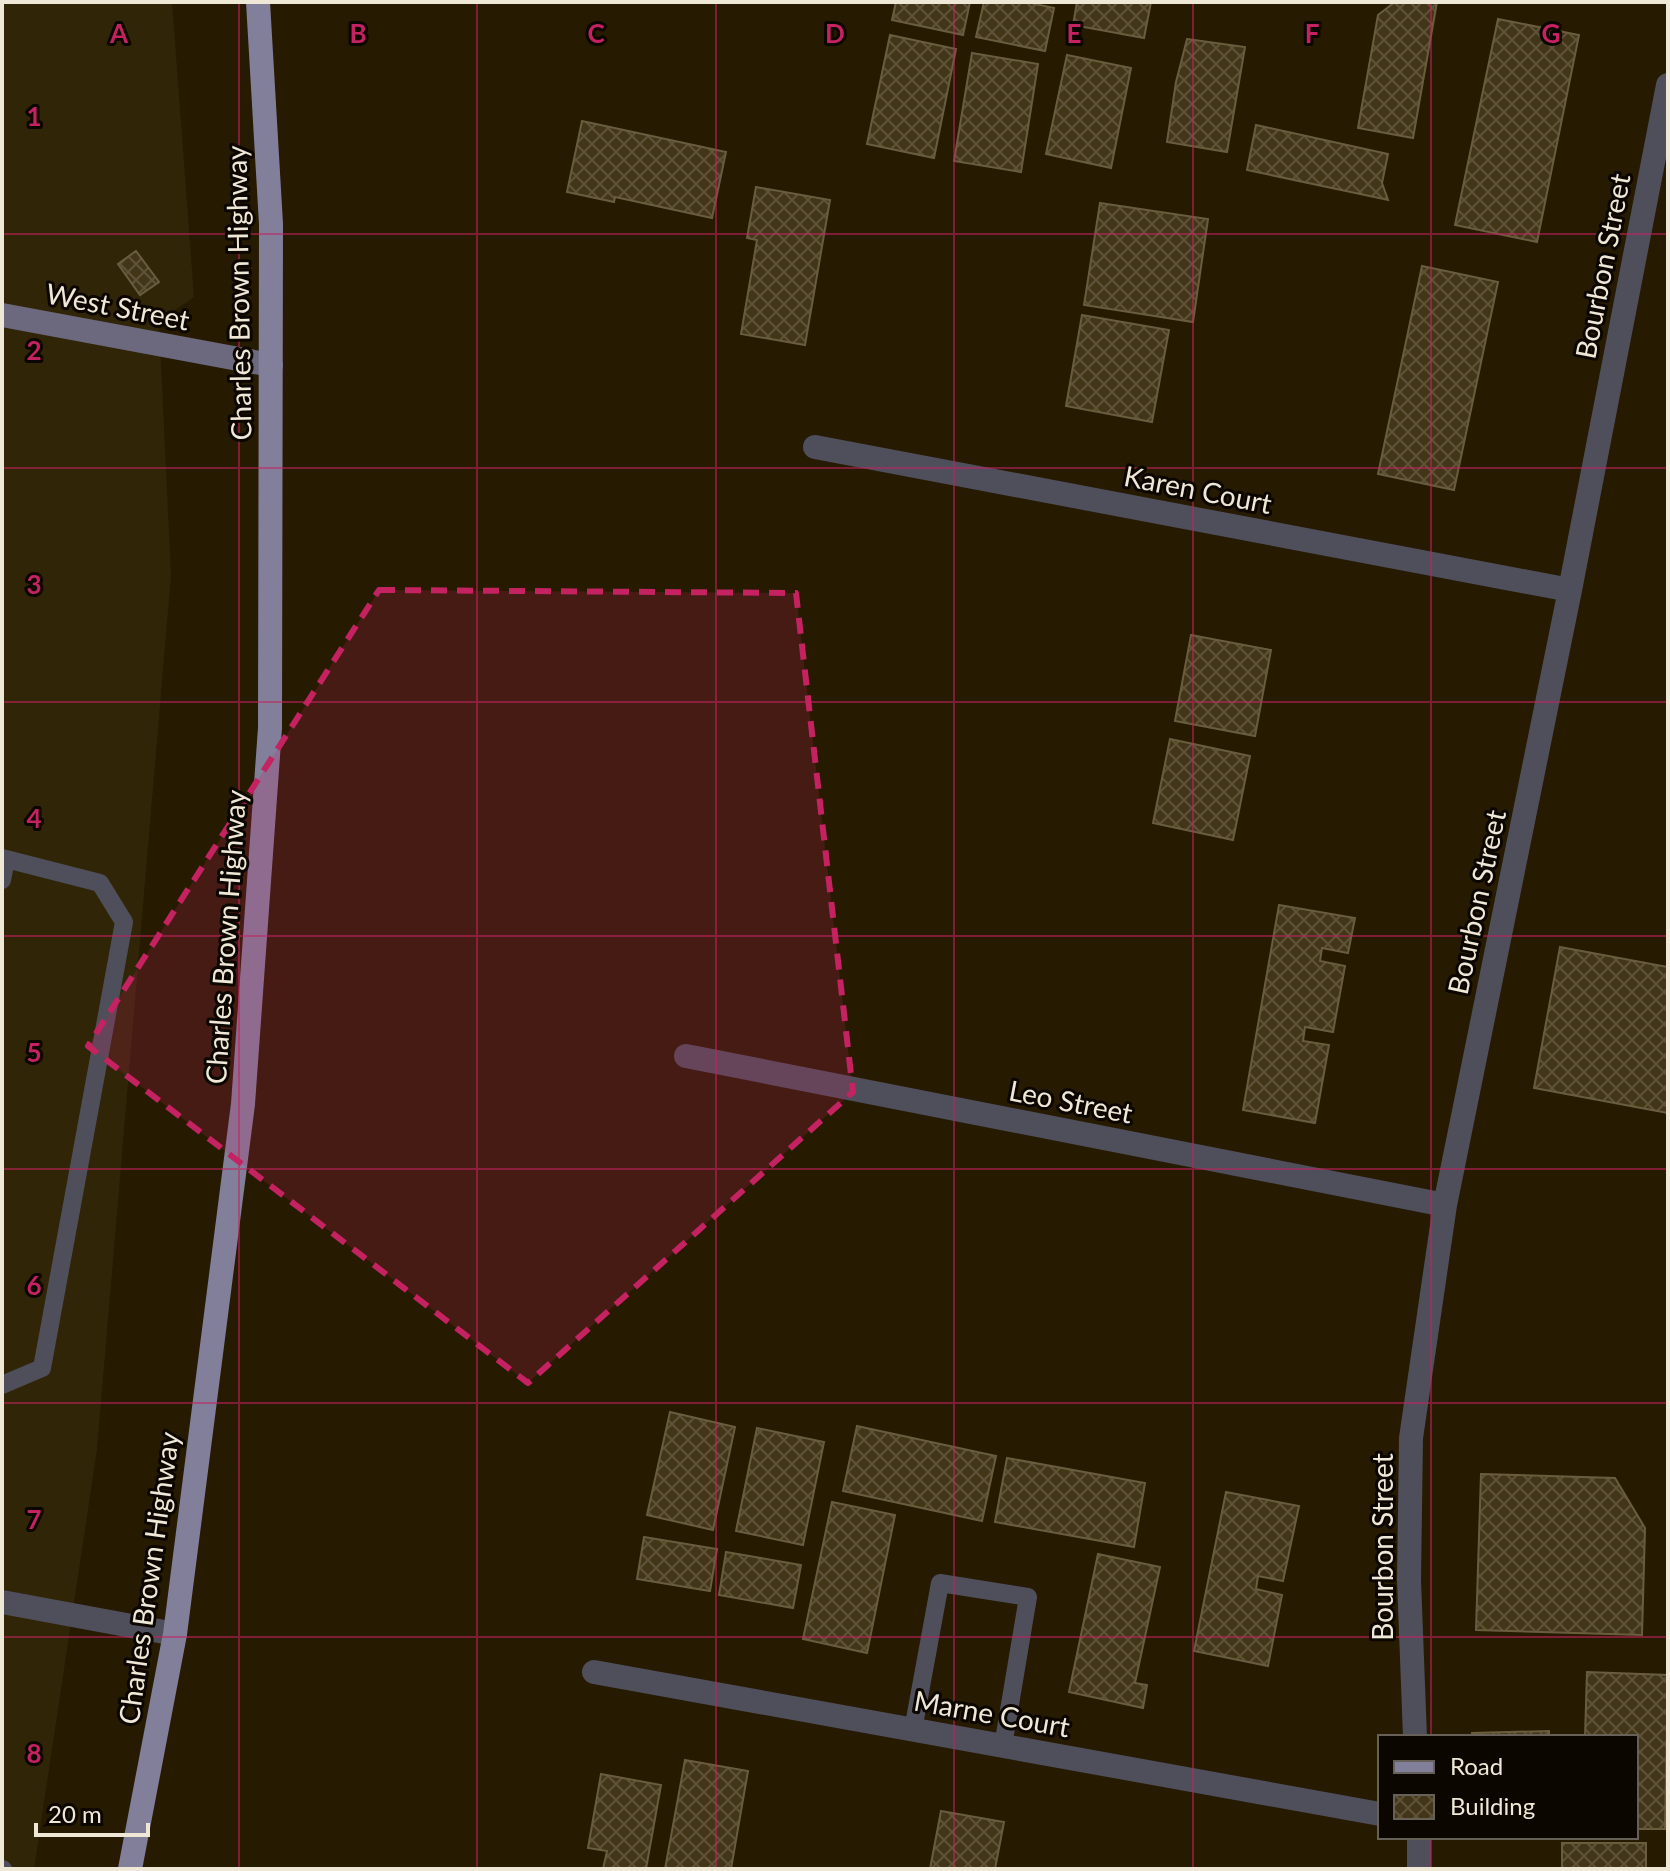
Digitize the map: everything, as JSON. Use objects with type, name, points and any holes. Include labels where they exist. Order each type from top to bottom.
[{"type":"main road","name":"Charles Brown Highway","points":[[130,1869],[175,1634],[243,1104],[270,728],[271,224],[258,2]]},
{"type":"street","name":"Bourbon Street","points":[[1415,1735],[1409,1580],[1411,1438],[1445,1205],[1570,590],[1668,85]]},
{"type":"street","name":"West Street","points":[[2,315],[271,365]]},
{"type":"street","name":"Karen Court","points":[[815,447],[1570,590]]},
{"type":"street","name":"Leo Street","points":[[686,1056],[1445,1205]]},
{"type":"street","points":[[2,1602],[175,1634]]},
{"type":"street","name":"Marne Court","points":[[594,1672],[1378,1814]]},
{"type":"street","points":[[1419,1839],[1419,1869]]},
{"type":"lane","points":[[2,880],[4,859],[100,883],[124,922],[42,1368],[2,1385]]},
{"type":"lane","points":[[913,1730],[940,1583],[1028,1597],[1003,1746]]},
{"type":"highlighted area","points":[[379,590],[796,593],[853,1092],[528,1383],[88,1046]]},
{"type":"shaded area","points":[[2,2],[172,2],[194,297],[159,321],[171,575],[97,1449],[34,1869],[2,1869]]},
{"type":"building","points":[[896,2],[970,2],[963,35],[892,20]]},
{"type":"building","points":[[984,2],[1026,2],[1054,8],[1045,51],[976,37]]},
{"type":"building","points":[[1077,2],[1151,2],[1144,38],[1073,25]]},
{"type":"building","points":[[1395,2],[1437,2],[1413,138],[1358,128],[1378,15]]},
{"type":"building","points":[[1498,19],[1579,35],[1537,242],[1455,225]]},
{"type":"building","points":[[890,35],[956,49],[934,158],[867,144]]},
{"type":"building","points":[[1187,39],[1245,47],[1227,152],[1167,142],[1176,82]]},
{"type":"building","points":[[972,53],[1038,64],[1021,172],[954,161]]},
{"type":"building","points":[[1067,55],[1131,68],[1111,168],[1046,154]]},
{"type":"building","points":[[582,121],[726,152],[712,218],[615,197],[614,202],[567,192]]},
{"type":"building","points":[[1256,125],[1388,154],[1382,183],[1388,200],[1247,170]]},
{"type":"building","points":[[756,187],[830,200],[805,345],[741,334],[757,240],[747,238]]},
{"type":"building","points":[[1100,203],[1208,219],[1193,322],[1084,305]]},
{"type":"building","points":[[136,251],[159,282],[140,295],[118,264]]},
{"type":"building","points":[[1422,266],[1498,282],[1454,490],[1378,474]]},
{"type":"building","points":[[1082,315],[1169,330],[1152,422],[1066,406]]},
{"type":"building","points":[[1191,635],[1271,650],[1255,736],[1175,721]]},
{"type":"building","points":[[1170,739],[1250,756],[1233,840],[1153,823]]},
{"type":"building","points":[[1279,905],[1355,918],[1348,953],[1322,948],[1320,961],[1345,966],[1333,1032],[1305,1027],[1303,1041],[1329,1045],[1315,1123],[1243,1110]]},
{"type":"building","points":[[1560,947],[1668,967],[1668,1113],[1534,1088]]},
{"type":"building","points":[[670,1412],[735,1427],[713,1530],[647,1515]]},
{"type":"building","points":[[857,1426],[996,1456],[982,1521],[843,1491]]},
{"type":"building","points":[[757,1428],[824,1442],[803,1545],[736,1531]]},
{"type":"building","points":[[1007,1458],[1145,1483],[1134,1547],[995,1522]]},
{"type":"building","points":[[1481,1474],[1615,1478],[1645,1528],[1642,1635],[1476,1630]]},
{"type":"building","points":[[1226,1492],[1299,1506],[1283,1581],[1258,1576],[1256,1589],[1282,1595],[1268,1666],[1194,1651]]},
{"type":"building","points":[[832,1502],[895,1515],[867,1653],[803,1639]]},
{"type":"building","points":[[644,1537],[717,1549],[710,1591],[637,1579]]},
{"type":"building","points":[[726,1552],[801,1565],[793,1608],[719,1595]]},
{"type":"building","points":[[1098,1554],[1160,1567],[1135,1683],[1147,1685],[1143,1708],[1069,1692]]},
{"type":"building","points":[[1587,1672],[1668,1675],[1665,1829],[1638,1829],[1638,1735],[1585,1735]]},
{"type":"building","points":[[1549,1731],[1549,1735],[1472,1735]]},
{"type":"building","points":[[685,1760],[748,1771],[731,1869],[665,1869]]},
{"type":"building","points":[[601,1774],[661,1785],[646,1869],[603,1869],[607,1851],[588,1848]]},
{"type":"building","points":[[941,1811],[1004,1822],[995,1869],[930,1869]]},
{"type":"building","points":[[1562,1843],[1646,1843],[1646,1869],[1562,1869]]}]
